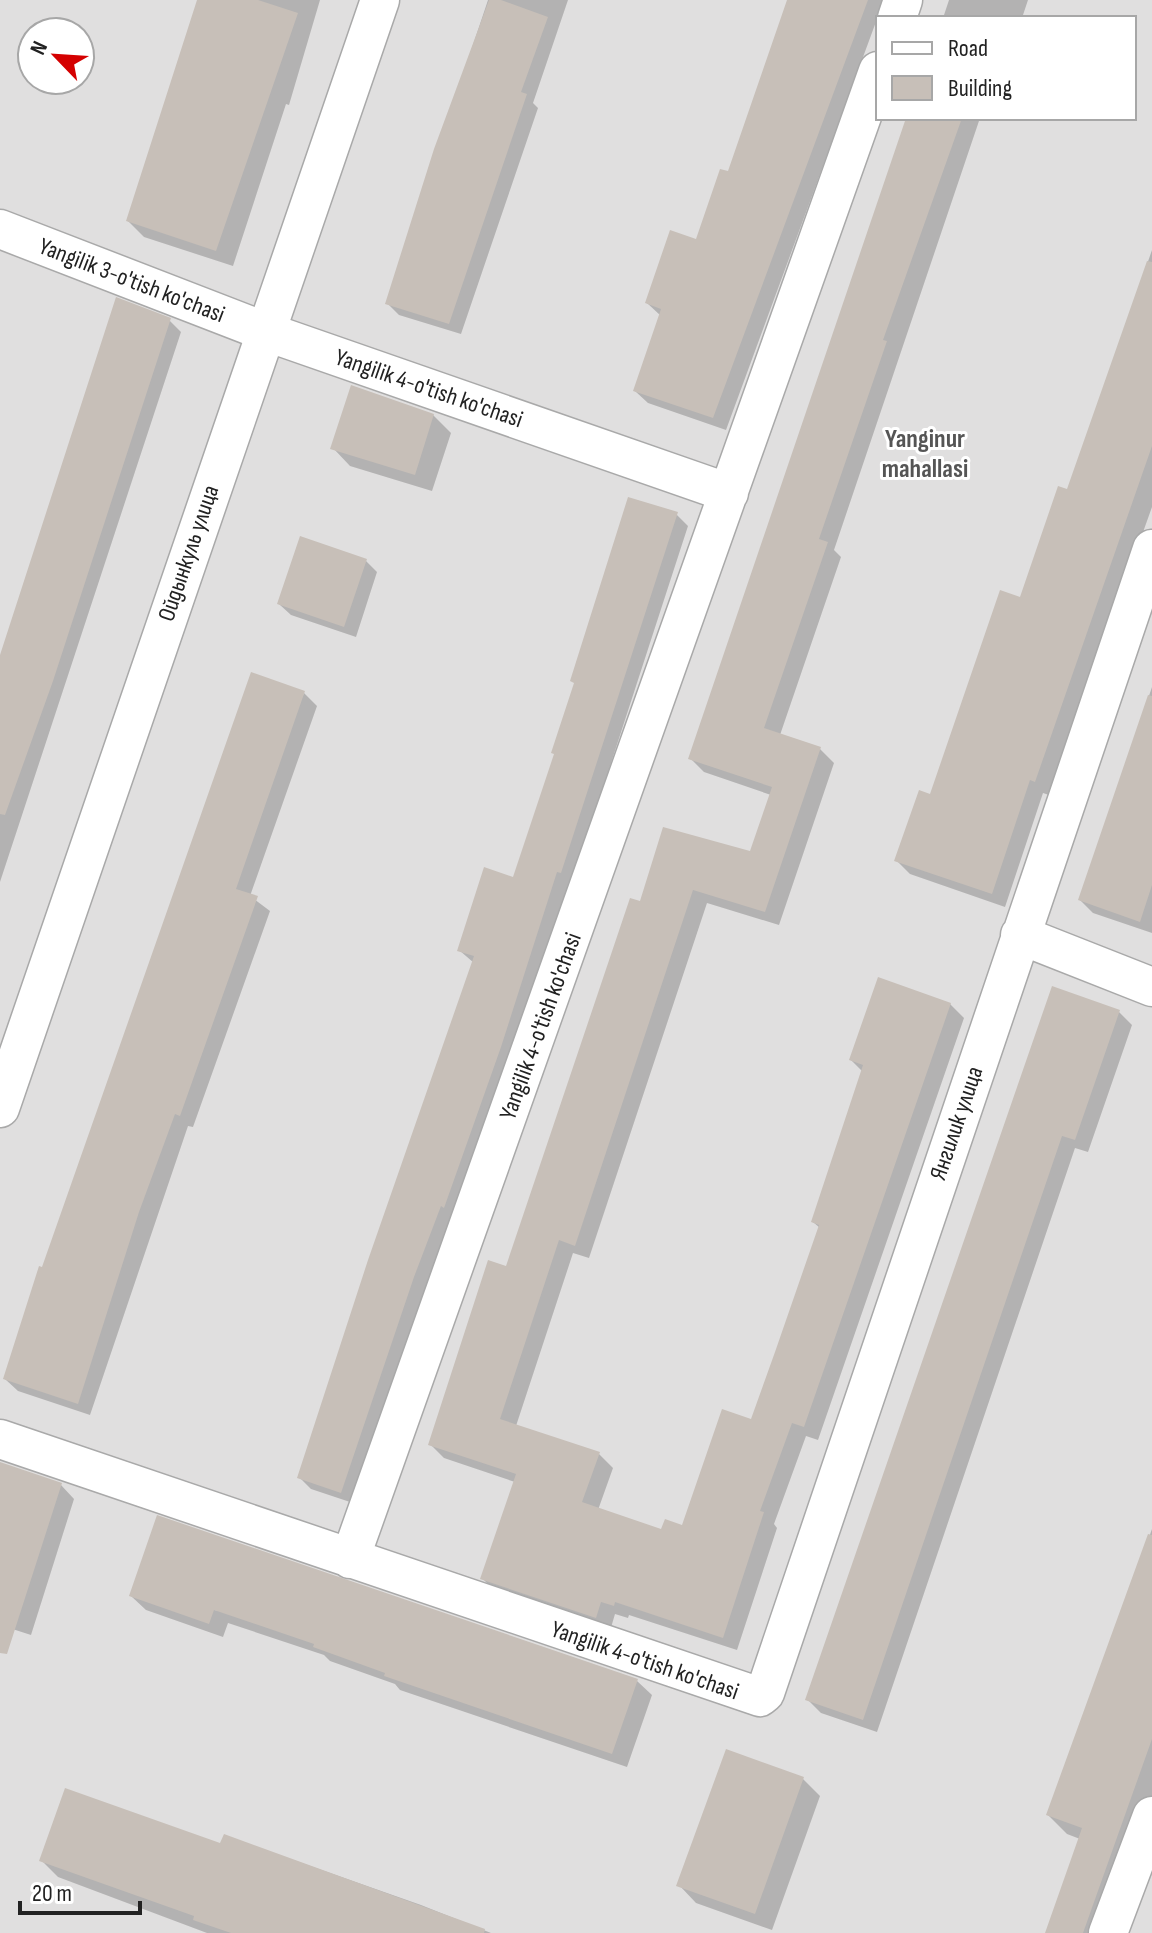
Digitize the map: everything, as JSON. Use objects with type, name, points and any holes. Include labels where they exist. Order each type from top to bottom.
[{"type":"street","name":"Ойдынкуль улица","points":[[0,1108],[380,0]]},
{"type":"street","name":"Yangilik 4-o'tish ko'chasi","points":[[350,1559],[876,77]]},
{"type":"street","name":"Yangilik 3-o'tish ko'chasi","points":[[0,229],[264,331]]},
{"type":"street","name":"Yangilik 4-o'tish ko'chasi","points":[[264,331],[729,493]]},
{"type":"street","name":"Янгилик улица","points":[[760,1697],[765,1693],[1152,549]]},
{"type":"street","points":[[1020,935],[1152,987]]},
{"type":"street","name":"Yangilik 4-o'tish ko'chasi","points":[[0,1439],[760,1697]]},
{"type":"street","points":[[1108,1933],[1152,1816]]},
{"type":"shaded area","points":[[0,0],[1152,0],[1152,1933],[0,1933]]},
{"type":"building","points":[[197,0],[258,0],[298,13],[216,251],[126,221]]},
{"type":"building","points":[[489,0],[501,0],[548,17],[521,92],[527,94],[449,324],[385,304],[434,149]]},
{"type":"building","points":[[787,0],[868,0],[713,418],[633,391],[661,309],[645,303],[670,230],[696,239],[720,169],[728,171]]},
{"type":"building","points":[[905,120],[961,120],[883,340],[887,341],[819,539],[828,542],[764,728],[821,747],[765,912],[693,890],[575,1246],[559,1240],[500,1419],[600,1452],[582,1502],[661,1529],[665,1519],[682,1525],[722,1409],[751,1419],[775,1352],[819,1225],[811,1222],[863,1065],[849,1060],[878,977],[951,1003],[804,1427],[792,1423],[760,1511],[764,1512],[723,1638],[615,1602],[614,1606],[601,1602],[596,1618],[480,1579],[516,1474],[428,1445],[488,1260],[506,1266],[630,898],[640,901],[663,827],[750,851],[772,787],[688,759]]},
{"type":"building","points":[[1147,261],[1152,262],[1152,446],[1035,782],[1030,780],[992,894],[894,861],[919,790],[930,794],[1000,590],[1020,597],[1058,486],[1067,489]]},
{"type":"building","points":[[116,297],[171,318],[53,681],[5,815],[0,814],[0,655]]},
{"type":"building","points":[[351,385],[434,414],[415,475],[330,449]]},
{"type":"building","points":[[628,497],[678,512],[561,873],[557,872],[501,1047],[444,1208],[441,1206],[414,1277],[341,1493],[297,1478],[368,1260],[474,956],[457,951],[484,867],[513,877],[554,754],[551,753],[574,683],[570,681]]},
{"type":"building","points":[[300,536],[367,559],[344,627],[277,604]]},
{"type":"building","points":[[251,672],[305,691],[236,889],[258,896],[180,1116],[175,1114],[139,1212],[78,1404],[3,1379],[39,1266],[42,1267]]},
{"type":"building","points":[[1148,695],[1152,696],[1152,885],[1140,922],[1078,900]]},
{"type":"building","points":[[1052,986],[1120,1010],[1075,1140],[1062,1136],[863,1720],[805,1700]]},
{"type":"building","points":[[0,1462],[62,1483],[7,1654],[0,1653]]},
{"type":"building","points":[[157,1515],[638,1679],[612,1754],[384,1676],[385,1673],[313,1647],[314,1644],[214,1610],[209,1624],[129,1596]]},
{"type":"building","points":[[1148,1534],[1152,1535],[1152,1739],[1083,1933],[1045,1933],[1082,1828],[1046,1815]]},
{"type":"building","points":[[726,1749],[804,1777],[755,1914],[676,1886]]},
{"type":"building","points":[[65,1788],[220,1843],[224,1834],[485,1929],[484,1933],[231,1933],[193,1920],[194,1916],[39,1861]]},
{"type":"district","name":"Yanginur mahallasi","points":[[925,453]]}]
